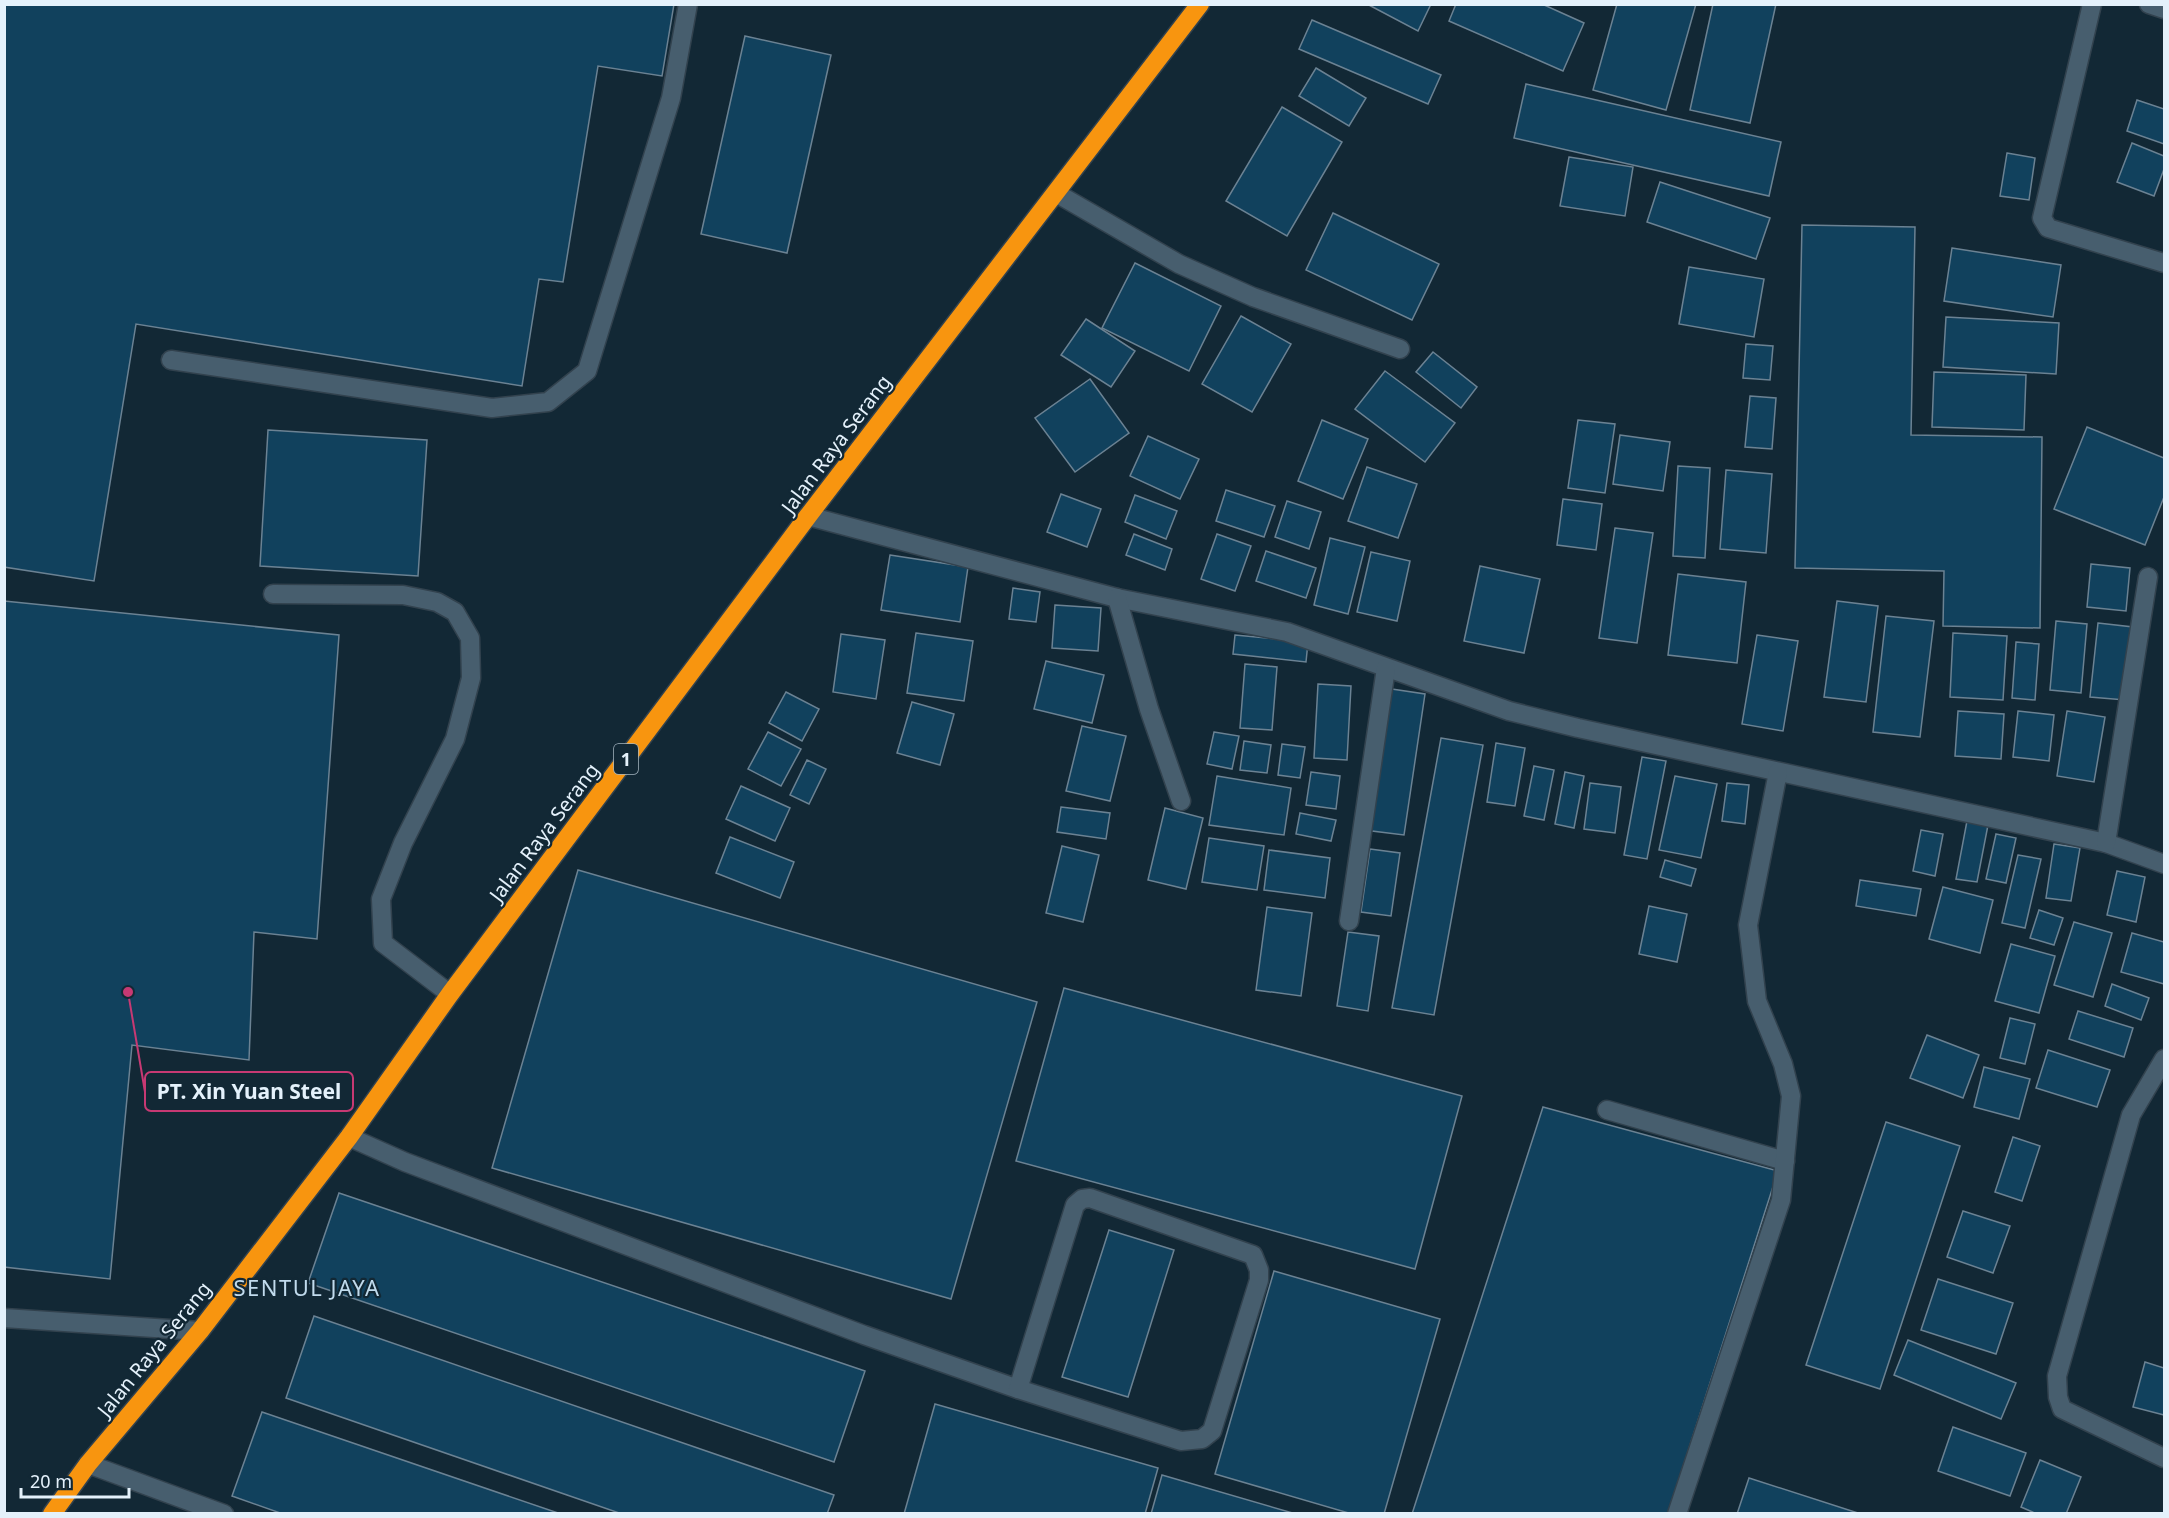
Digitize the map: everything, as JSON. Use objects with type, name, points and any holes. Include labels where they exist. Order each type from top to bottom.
[{"type":"highway","name":"Jalan Raya Serang","points":[[52,1514],[88,1464],[200,1331],[349,1137],[450,994],[808,516],[1200,4]]},
{"type":"street","points":[[171,360],[492,408],[548,402],[587,371],[671,98],[688,4]]},
{"type":"street","points":[[2092,4],[2042,218],[2048,228],[2164,263]]},
{"type":"street","points":[[2149,4],[2164,9]]},
{"type":"street","points":[[1056,193],[1179,264],[1252,297],[1400,349]]},
{"type":"street","points":[[808,516],[1117,598],[1287,632],[1509,711],[2106,843],[2164,864]]},
{"type":"street","points":[[2106,843],[2148,577]]},
{"type":"street","points":[[273,594],[403,595],[437,602],[455,612],[470,638],[471,678],[455,739],[403,843],[381,899],[382,943],[450,994]]},
{"type":"street","points":[[1117,598],[1149,709],[1181,801]]},
{"type":"street","points":[[1349,921],[1386,668]]},
{"type":"street","points":[[1677,1514],[1780,1200],[1791,1096],[1784,1064],[1757,1001],[1748,925],[1778,772]]},
{"type":"street","points":[[2164,1059],[2131,1115],[2057,1376],[2058,1397],[2062,1409],[2164,1458]]},
{"type":"street","points":[[1606,1110],[1785,1161]]},
{"type":"street","points":[[349,1137],[405,1162],[853,1331],[1018,1389],[1181,1441],[1202,1439],[1212,1431],[1258,1280],[1258,1270],[1253,1255],[1090,1198],[1082,1199],[1075,1205],[1018,1389]]},
{"type":"street","points":[[4,1318],[200,1331]]},
{"type":"street","points":[[88,1464],[224,1514]]},
{"type":"building","points":[[4,4],[674,4],[662,76],[598,66],[563,282],[539,279],[522,386],[136,324],[94,581],[4,567]]},
{"type":"building","points":[[1367,4],[1431,4],[1418,31]]},
{"type":"building","points":[[1456,4],[1542,4],[1584,23],[1563,71],[1449,21]]},
{"type":"building","points":[[1617,4],[1696,4],[1666,110],[1593,90]]},
{"type":"building","points":[[1713,4],[1776,4],[1750,123],[1690,110]]},
{"type":"building","points":[[1312,20],[1441,75],[1428,104],[1299,49]]},
{"type":"building","points":[[745,36],[831,55],[787,253],[701,234]]},
{"type":"building","points":[[1316,68],[1366,98],[1349,126],[1299,96]]},
{"type":"building","points":[[1526,84],[1781,142],[1769,196],[1514,138]]},
{"type":"building","points":[[2137,100],[2164,109],[2164,144],[2127,131]]},
{"type":"building","points":[[1282,107],[1342,142],[1287,236],[1226,201]]},
{"type":"building","points":[[2132,143],[2164,156],[2164,169],[2154,196],[2117,182]]},
{"type":"building","points":[[2007,153],[2035,158],[2029,200],[2000,196]]},
{"type":"building","points":[[1569,157],[1633,167],[1625,216],[1560,206]]},
{"type":"building","points":[[1660,182],[1770,218],[1756,259],[1647,222]]},
{"type":"building","points":[[1333,213],[1439,264],[1412,320],[1306,270]]},
{"type":"building","points":[[1802,225],[1915,227],[1911,435],[2042,437],[2040,628],[1943,626],[1944,571],[1795,568]]},
{"type":"building","points":[[1952,248],[2061,265],[2053,317],[1944,301]]},
{"type":"building","points":[[1135,263],[1221,306],[1189,371],[1102,328]]},
{"type":"building","points":[[1689,267],[1764,279],[1754,337],[1679,324]]},
{"type":"building","points":[[1241,316],[1291,344],[1252,412],[1202,384]]},
{"type":"building","points":[[1946,317],[2059,323],[2056,374],[1943,367]]},
{"type":"building","points":[[1086,319],[1135,351],[1111,387],[1061,355]]},
{"type":"building","points":[[1746,344],[1773,346],[1770,380],[1743,378]]},
{"type":"building","points":[[1433,352],[1477,387],[1461,408],[1416,372]]},
{"type":"building","points":[[1385,371],[1455,423],[1425,462],[1355,409]]},
{"type":"building","points":[[1934,372],[2026,375],[2024,430],[1932,427]]},
{"type":"building","points":[[1090,379],[1129,433],[1075,472],[1035,418]]},
{"type":"building","points":[[1750,396],[1776,398],[1772,449],[1745,447]]},
{"type":"building","points":[[1322,420],[1368,439],[1343,499],[1298,481]]},
{"type":"building","points":[[1578,420],[1615,424],[1605,493],[1568,488]]},
{"type":"building","points":[[2087,427],[2164,458],[2164,497],[2145,545],[2054,509]]},
{"type":"building","points":[[268,430],[427,440],[418,576],[260,566]]},
{"type":"building","points":[[1620,435],[1670,442],[1663,491],[1613,484]]},
{"type":"building","points":[[1148,436],[1199,459],[1180,499],[1130,476]]},
{"type":"building","points":[[1678,466],[1710,468],[1705,558],[1673,556]]},
{"type":"building","points":[[1367,467],[1417,484],[1398,538],[1348,521]]},
{"type":"building","points":[[1726,470],[1772,474],[1766,553],[1720,549]]},
{"type":"building","points":[[1226,490],[1275,506],[1264,537],[1216,521]]},
{"type":"building","points":[[1061,494],[1101,509],[1087,547],[1047,532]]},
{"type":"building","points":[[1135,495],[1177,511],[1166,539],[1125,522]]},
{"type":"building","points":[[1563,499],[1602,504],[1596,550],[1557,545]]},
{"type":"building","points":[[1287,501],[1321,512],[1309,549],[1275,537]]},
{"type":"building","points":[[1615,528],[1653,533],[1637,643],[1599,638]]},
{"type":"building","points":[[1134,534],[1172,549],[1165,570],[1126,555]]},
{"type":"building","points":[[1217,534],[1251,546],[1235,591],[1201,579]]},
{"type":"building","points":[[1330,538],[1365,547],[1348,614],[1314,605]]},
{"type":"building","points":[[1266,551],[1316,568],[1306,598],[1256,581]]},
{"type":"building","points":[[1371,552],[1410,561],[1397,621],[1357,612]]},
{"type":"building","points":[[890,555],[968,567],[960,622],[881,610]]},
{"type":"building","points":[[2091,564],[2130,568],[2126,611],[2087,607]]},
{"type":"building","points":[[1480,566],[1540,579],[1524,653],[1464,641]]},
{"type":"building","points":[[1678,574],[1746,582],[1737,663],[1668,655]]},
{"type":"building","points":[[1013,588],[1040,592],[1036,622],[1009,619]]},
{"type":"building","points":[[4,601],[339,635],[317,939],[254,932],[249,1060],[132,1045],[110,1279],[4,1267]]},
{"type":"building","points":[[1837,601],[1878,606],[1866,702],[1824,697]]},
{"type":"building","points":[[1055,605],[1101,608],[1098,651],[1052,648]]},
{"type":"building","points":[[1886,616],[1934,621],[1920,737],[1873,732]]},
{"type":"building","points":[[2056,621],[2087,624],[2081,693],[2050,690]]},
{"type":"building","points":[[2098,623],[2133,627],[2125,700],[2090,697]]},
{"type":"building","points":[[916,633],[973,641],[964,701],[907,693]]},
{"type":"building","points":[[1953,633],[2007,636],[2003,700],[1950,697]]},
{"type":"building","points":[[841,634],[885,640],[876,699],[833,692]]},
{"type":"building","points":[[1235,635],[1308,642],[1306,662],[1233,654]]},
{"type":"building","points":[[1757,635],[1798,641],[1783,731],[1742,724]]},
{"type":"building","points":[[2016,642],[2039,644],[2035,700],[2012,698]]},
{"type":"building","points":[[1046,661],[1104,675],[1092,723],[1034,709]]},
{"type":"building","points":[[1245,664],[1277,667],[1272,730],[1240,728]]},
{"type":"building","points":[[1318,684],[1351,686],[1347,760],[1314,758]]},
{"type":"building","points":[[1385,688],[1425,694],[1404,835],[1364,830]]},
{"type":"building","points":[[786,692],[819,709],[802,741],[769,723]]},
{"type":"building","points":[[912,702],[954,714],[940,765],[897,753]]},
{"type":"building","points":[[1958,711],[2004,714],[2001,759],[1955,756]]},
{"type":"building","points":[[2018,711],[2054,715],[2049,761],[2013,757]]},
{"type":"building","points":[[2067,711],[2105,717],[2094,782],[2057,776]]},
{"type":"building","points":[[1082,726],[1126,736],[1110,801],[1066,791]]},
{"type":"building","points":[[768,732],[801,749],[781,786],[748,769]]},
{"type":"building","points":[[1214,732],[1239,736],[1232,769],[1207,764]]},
{"type":"building","points":[[1441,738],[1483,745],[1434,1015],[1392,1008]]},
{"type":"building","points":[[1244,741],[1271,745],[1267,773],[1240,770]]},
{"type":"building","points":[[1496,743],[1525,748],[1515,806],[1487,802]]},
{"type":"building","points":[[1282,744],[1305,747],[1300,778],[1278,775]]},
{"type":"building","points":[[1642,757],[1666,761],[1647,859],[1624,855]]},
{"type":"building","points":[[807,760],[826,769],[809,804],[790,795]]},
{"type":"building","points":[[1534,766],[1554,770],[1544,820],[1524,816]]},
{"type":"building","points":[[1311,772],[1340,776],[1336,809],[1306,805]]},
{"type":"building","points":[[1565,772],[1584,776],[1574,828],[1555,824]]},
{"type":"building","points":[[1217,776],[1291,788],[1284,835],[1209,825]]},
{"type":"building","points":[[1675,776],[1717,784],[1701,858],[1659,850]]},
{"type":"building","points":[[1590,783],[1621,787],[1615,833],[1584,829]]},
{"type":"building","points":[[1727,783],[1749,785],[1745,824],[1722,821]]},
{"type":"building","points":[[741,786],[790,808],[775,841],[726,819]]},
{"type":"building","points":[[1061,807],[1110,813],[1106,839],[1057,832]]},
{"type":"building","points":[[1165,808],[1203,818],[1186,889],[1148,880]]},
{"type":"building","points":[[1300,813],[1336,820],[1331,841],[1296,834]]},
{"type":"building","points":[[1967,821],[1988,825],[1977,882],[1956,879]]},
{"type":"building","points":[[1921,830],[1943,834],[1935,876],[1913,871]]},
{"type":"building","points":[[1996,834],[2016,838],[2006,883],[1986,879]]},
{"type":"building","points":[[730,837],[794,862],[780,898],[716,873]]},
{"type":"building","points":[[1209,838],[1264,846],[1257,890],[1202,882]]},
{"type":"building","points":[[2054,844],[2080,848],[2071,901],[2046,898]]},
{"type":"building","points":[[1062,846],[1099,855],[1083,922],[1046,913]]},
{"type":"building","points":[[1370,849],[1400,853],[1391,916],[1361,912]]},
{"type":"building","points":[[1269,850],[1330,858],[1325,898],[1264,890]]},
{"type":"building","points":[[2018,855],[2041,859],[2025,928],[2002,923]]},
{"type":"building","points":[[1665,860],[1696,869],[1691,886],[1660,877]]},
{"type":"building","points":[[578,870],[1037,1002],[951,1299],[492,1168]]},
{"type":"building","points":[[2117,871],[2145,877],[2136,922],[2107,915]]},
{"type":"building","points":[[1860,880],[1921,889],[1916,916],[1856,906]]},
{"type":"building","points":[[1943,887],[1993,900],[1980,953],[1929,939]]},
{"type":"building","points":[[1649,906],[1687,914],[1677,962],[1639,954]]},
{"type":"building","points":[[1267,907],[1312,913],[1301,996],[1256,990]]},
{"type":"building","points":[[2039,910],[2063,918],[2054,945],[2030,938]]},
{"type":"building","points":[[2074,922],[2112,933],[2093,997],[2054,985]]},
{"type":"building","points":[[1348,932],[1379,936],[1368,1011],[1337,1006]]},
{"type":"building","points":[[2132,933],[2164,942],[2164,984],[2121,972]]},
{"type":"building","points":[[2011,944],[2055,956],[2039,1013],[1995,1001]]},
{"type":"building","points":[[2112,984],[2149,998],[2141,1020],[2105,1006]]},
{"type":"building","points":[[1064,988],[1462,1096],[1415,1269],[1016,1161]]},
{"type":"building","points":[[2078,1011],[2133,1028],[2124,1057],[2069,1039]]},
{"type":"building","points":[[2010,1018],[2035,1024],[2025,1064],[2000,1058]]},
{"type":"building","points":[[1927,1035],[1979,1055],[1963,1098],[1910,1078]]},
{"type":"building","points":[[2048,1050],[2110,1070],[2097,1107],[2036,1088]]},
{"type":"building","points":[[1984,1067],[2030,1079],[2019,1119],[1974,1107]]},
{"type":"building","points":[[1543,1107],[1778,1171],[1668,1514],[1412,1514]]},
{"type":"building","points":[[1886,1122],[1960,1146],[1880,1389],[1806,1365]]},
{"type":"building","points":[[2013,1137],[2040,1146],[2022,1201],[1995,1192]]},
{"type":"building","points":[[339,1193],[865,1371],[834,1462],[308,1283]]},
{"type":"building","points":[[1963,1211],[2010,1226],[1993,1273],[1947,1257]]},
{"type":"building","points":[[1109,1230],[1174,1250],[1128,1397],[1062,1377]]},
{"type":"building","points":[[1274,1271],[1440,1319],[1384,1514],[1352,1514],[1215,1474]]},
{"type":"building","points":[[1938,1279],[2013,1303],[1996,1354],[1921,1330]]},
{"type":"building","points":[[314,1316],[834,1495],[827,1514],[622,1514],[286,1398]]},
{"type":"building","points":[[1908,1340],[2016,1383],[2001,1419],[1894,1375]]},
{"type":"building","points":[[2145,1362],[2164,1368],[2164,1415],[2133,1407]]},
{"type":"building","points":[[935,1404],[1158,1468],[1145,1514],[904,1514]]},
{"type":"building","points":[[262,1412],[561,1514],[283,1514],[232,1496]]},
{"type":"building","points":[[1953,1427],[2026,1453],[2010,1496],[1938,1471]]},
{"type":"building","points":[[2040,1460],[2081,1477],[2066,1514],[2037,1514],[2021,1507]]},
{"type":"building","points":[[1162,1475],[1296,1514],[1151,1514]]},
{"type":"building","points":[[1749,1478],[1861,1514],[1737,1514]]},
{"type":"place","name":"PT. Xin Yuan Steel","points":[[128,992]]},
{"type":"district","name":"SENTUL JAYA","points":[[307,1287]]}]
